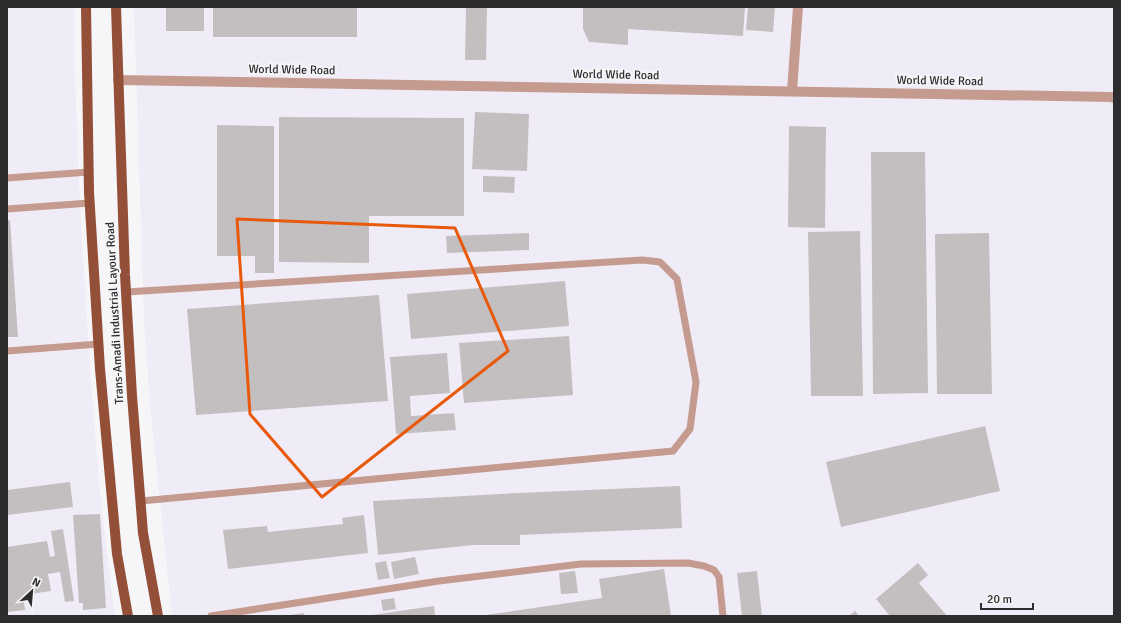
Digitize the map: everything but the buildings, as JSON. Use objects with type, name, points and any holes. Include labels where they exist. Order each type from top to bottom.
[{"type":"main road","name":"Trans-Amadi Industrial Layour Road","points":[[86,7],[90,203],[99,344],[117,554],[128,616]]},
{"type":"main road","name":"Trans-Amadi Industrial Layour Road","points":[[116,7],[126,292],[132,396],[143,533],[158,616]]},
{"type":"street","points":[[792,91],[798,7]]},
{"type":"street","name":"World Wide Road","points":[[118,80],[1114,98]]},
{"type":"lane","points":[[7,178],[89,172]]},
{"type":"lane","points":[[7,209],[90,203]]},
{"type":"lane","points":[[126,292],[642,260],[660,262],[677,279],[696,382],[690,430],[673,451],[141,500]]},
{"type":"lane","points":[[7,352],[99,344]]},
{"type":"lane","points":[[211,616],[440,582],[581,564],[688,563],[704,566],[714,570],[720,577],[723,616]]},
{"type":"highlighted area","points":[[237,219],[455,228],[508,351],[322,497],[250,414]]},
{"type":"shaded area","points":[[7,7],[75,7],[75,78],[80,206],[90,367],[99,482],[115,616],[7,616]]},
{"type":"shaded area","points":[[134,7],[1114,7],[1114,616],[172,616],[150,404],[144,321]]}]
